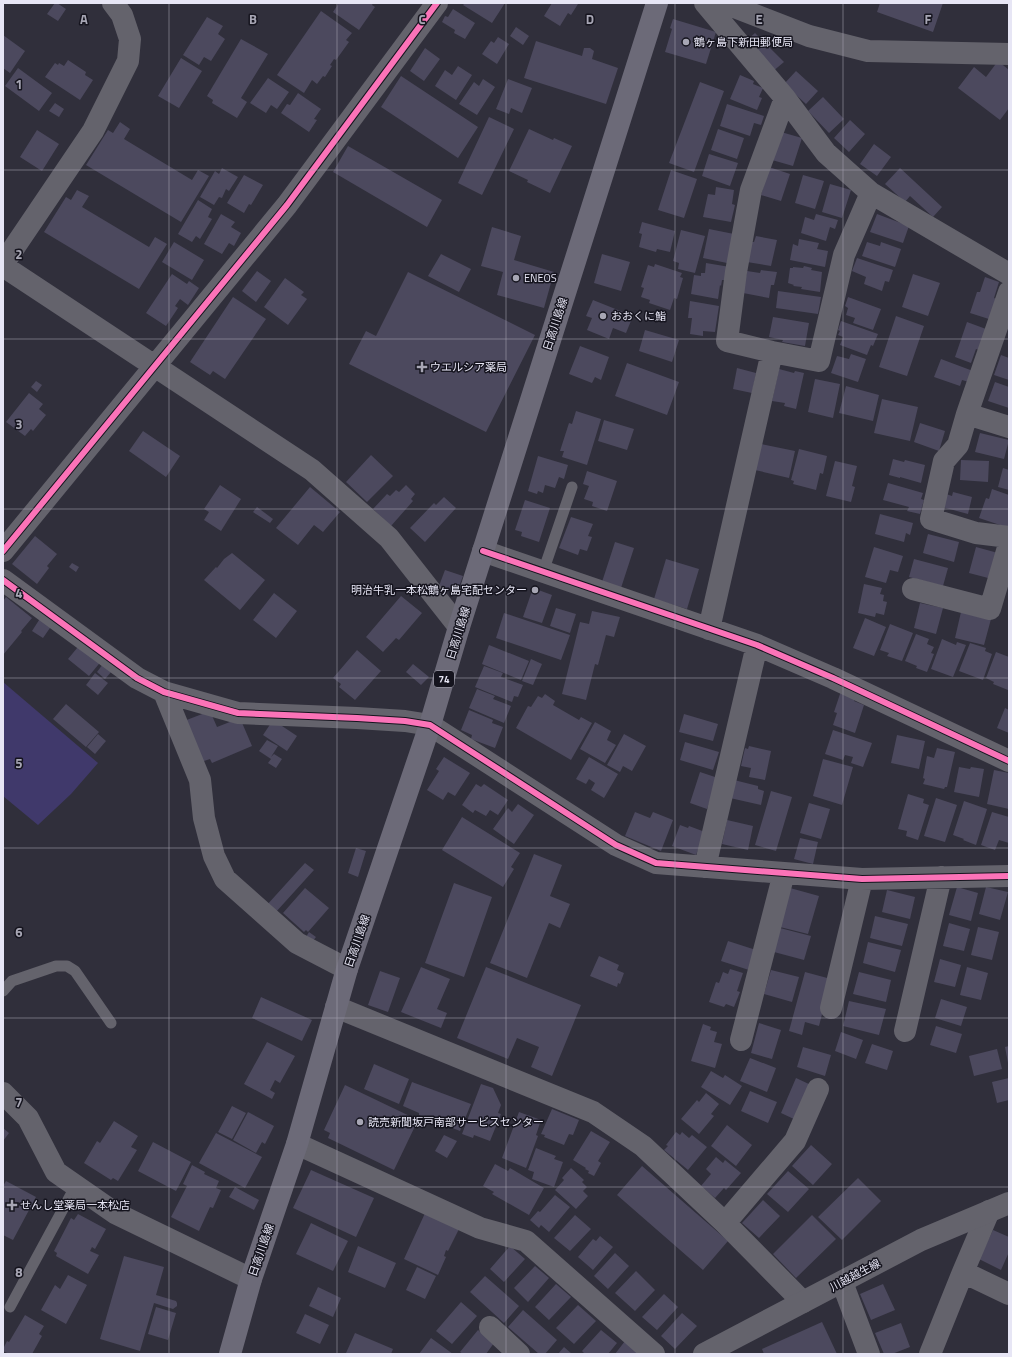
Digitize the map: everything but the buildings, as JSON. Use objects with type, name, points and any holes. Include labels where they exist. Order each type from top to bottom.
[{"type":"main road","name":"日高川島線","points":[[230,1354],[251,1279],[297,1144],[347,970],[430,726],[657,3]]},
{"type":"street","points":[[113,3],[122,15],[130,39],[128,61],[93,131],[3,265],[312,470],[389,538],[460,627]]},
{"type":"street","points":[[3,551],[287,205],[437,3]]},
{"type":"street","points":[[705,3],[785,98],[826,153],[871,193],[1009,274]]},
{"type":"street","points":[[724,3],[809,36],[868,51],[1009,54]]},
{"type":"street","points":[[785,98],[751,190],[736,272],[727,341],[818,361],[844,255],[871,193]]},
{"type":"street","points":[[1009,292],[967,414],[958,445],[944,461],[931,519],[976,534],[1009,537]]},
{"type":"street","points":[[708,629],[772,352]]},
{"type":"street","points":[[967,414],[1009,427]]},
{"type":"street","points":[[913,589],[990,609],[1009,544]]},
{"type":"street","points":[[484,551],[757,645],[833,678],[1009,761]]},
{"type":"street","points":[[3,580],[138,678],[164,692],[238,713],[385,719],[430,726],[616,844],[656,863],[862,879],[1009,876]]},
{"type":"street","points":[[705,867],[757,645]]},
{"type":"street","points":[[164,692],[200,780],[204,818],[214,856],[224,879],[297,943],[347,970]]},
{"type":"street","points":[[741,1040],[784,873]]},
{"type":"street","points":[[905,1031],[941,877]]},
{"type":"street","points":[[832,1008],[862,879]]},
{"type":"street","points":[[336,1007],[592,1112],[643,1146],[725,1223],[803,1302]]},
{"type":"street","points":[[725,1223],[795,1141],[818,1089]]},
{"type":"street","points":[[3,1093],[28,1118],[56,1172],[116,1213],[251,1279]]},
{"type":"street","points":[[297,1144],[480,1228],[526,1241],[654,1354]]},
{"type":"street","name":"川越越生線","points":[[704,1354],[921,1240],[1009,1203]]},
{"type":"street","points":[[930,1354],[989,1211]]},
{"type":"street","points":[[963,1272],[1009,1294]]},
{"type":"street","points":[[842,1282],[868,1354]]},
{"type":"street","points":[[490,1327],[519,1354]]},
{"type":"lane","points":[[543,572],[572,487]]},
{"type":"lane","points":[[3,991],[12,981],[56,966],[67,966],[76,970],[111,1023]]},
{"type":"lane","points":[[10,1306],[76,1186]]},
{"type":"shaded area","points":[[3,682],[98,763],[71,794],[38,825],[3,796]]},
{"type":"cycle path","points":[[3,551],[287,205],[437,3]]},
{"type":"cycle path","points":[[483,551],[757,645],[833,678],[1009,761]]},
{"type":"cycle path","points":[[3,580],[137,678],[164,692],[238,713],[357,718],[405,721],[430,725],[616,845],[656,863],[862,879],[1009,876]]},
{"type":"place","name":"鶴ヶ島下新田郵便局","points":[[686,42]]},
{"type":"place","name":"ENEOS","points":[[516,278]]},
{"type":"place","name":"おおくに鮨","points":[[603,316]]},
{"type":"place","name":"ウエルシア薬局","points":[[422,367]]},
{"type":"place","name":"明治牛乳一本松鶴ヶ島宅配センター","points":[[535,590]]},
{"type":"place","name":"読売新聞坂戸南部サービスセンター","points":[[360,1122]]},
{"type":"place","name":"せんし堂薬局一本松店","points":[[12,1205]]}]
